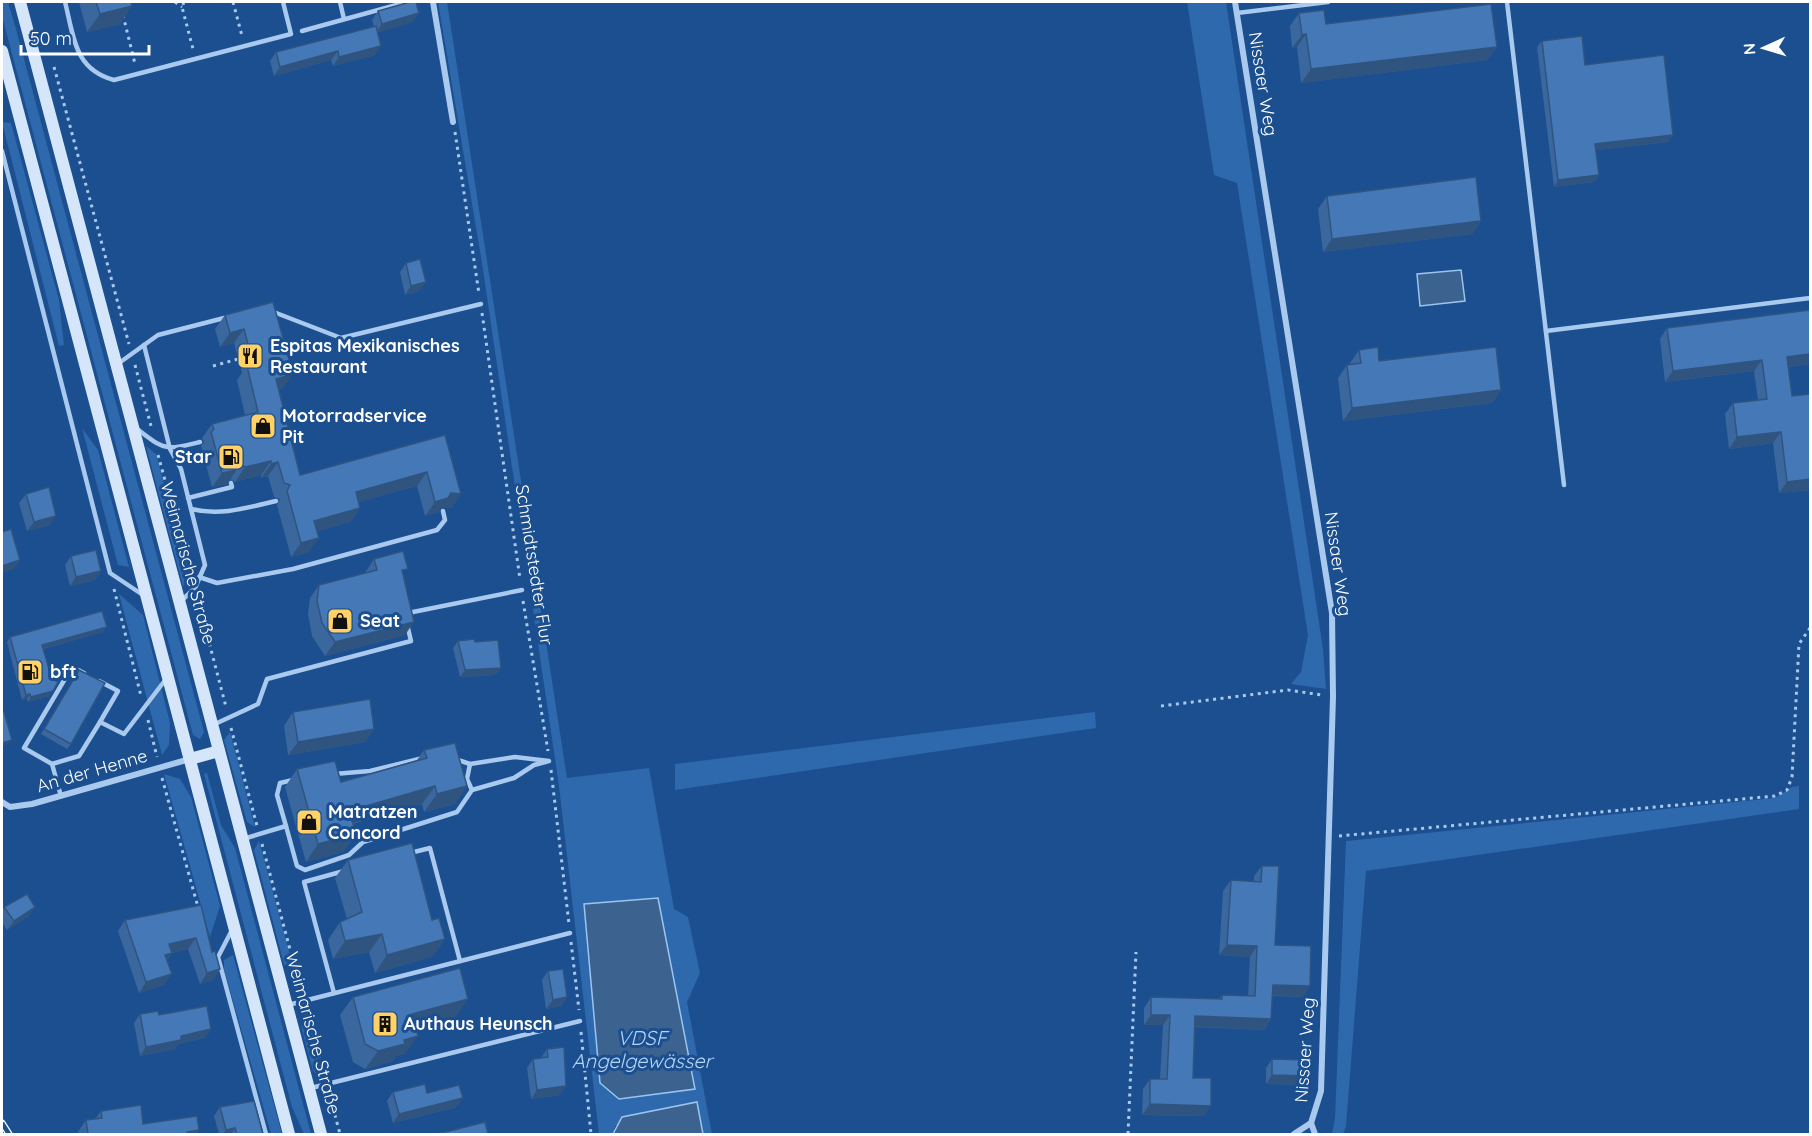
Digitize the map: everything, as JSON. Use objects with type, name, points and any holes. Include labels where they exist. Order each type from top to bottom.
[{"type":"main road","name":"Weimarische Straße","points":[[21,2],[321,1134]]},
{"type":"main road","points":[[2,51],[5,74],[289,1134]]},
{"type":"main road","points":[[190,759],[219,751]]},
{"type":"street","points":[[433,2],[453,122]]},
{"type":"street","name":"Nissaer Weg","points":[[1235,2],[1332,613],[1333,697],[1321,1091],[1311,1123],[1316,1134]]},
{"type":"street","name":"An der Henne","points":[[2,802],[10,807],[61,796],[190,759]]},
{"type":"street","points":[[1294,1134],[1311,1123]]},
{"type":"lane","points":[[65,2],[78,52],[86,66],[99,76],[114,80],[291,34],[283,2]]},
{"type":"lane","points":[[340,2],[344,19]]},
{"type":"lane","points":[[302,31],[407,2]]},
{"type":"lane","points":[[1237,13],[1328,2]]},
{"type":"lane","points":[[1507,2],[1564,485]]},
{"type":"lane","points":[[2,152],[110,573],[145,597]]},
{"type":"lane","points":[[1545,331],[1810,298]]},
{"type":"lane","points":[[263,308],[341,338],[481,304]]},
{"type":"lane","points":[[118,364],[158,335],[231,316]]},
{"type":"lane","points":[[144,345],[170,449],[181,469],[205,565],[195,588],[180,603]]},
{"type":"lane","points":[[134,427],[155,443],[170,449],[200,442]]},
{"type":"lane","points":[[188,498],[232,487],[231,483]]},
{"type":"lane","points":[[191,509],[215,513],[232,512],[276,501]]},
{"type":"lane","points":[[199,577],[218,583],[292,569],[437,530],[445,520],[443,511]]},
{"type":"lane","points":[[212,725],[258,704],[267,680],[411,641],[404,614],[522,590]]},
{"type":"lane","points":[[52,764],[79,756],[118,692],[72,667],[24,748],[52,764],[61,796]]},
{"type":"lane","points":[[100,722],[124,734],[168,677]]},
{"type":"lane","points":[[324,775],[370,771],[431,757]]},
{"type":"lane","points":[[446,757],[470,764],[515,757],[549,761]]},
{"type":"lane","points":[[302,778],[280,783],[277,795],[297,866],[305,870],[349,855],[363,842],[457,812],[472,790],[514,778],[534,765],[549,761]]},
{"type":"lane","points":[[470,764],[467,779],[472,790]]},
{"type":"lane","points":[[243,839],[286,826]]},
{"type":"lane","points":[[407,854],[430,848],[460,961]]},
{"type":"lane","points":[[334,993],[304,882],[350,870]]},
{"type":"lane","points":[[234,925],[218,957],[266,1134]]},
{"type":"lane","points":[[288,1005],[570,933]]},
{"type":"lane","points":[[309,1089],[580,1021]]},
{"type":"path","points":[[175,2],[182,7]]},
{"type":"path","points":[[184,2],[182,7],[195,59]]},
{"type":"path","points":[[233,2],[244,46]]},
{"type":"path","points":[[122,12],[138,74]]},
{"type":"path","points":[[52,58],[340,1134]]},
{"type":"path","name":"Schmidtstedter Flur","points":[[453,122],[549,761],[591,1134]]},
{"type":"path","points":[[213,366],[238,359]]},
{"type":"path","points":[[1328,837],[1775,796],[1787,790],[1792,777],[1799,644],[1810,628]]},
{"type":"path","points":[[1161,706],[1288,690],[1333,697]]},
{"type":"path","points":[[1128,1134],[1136,952]]},
{"type":"shaded area","points":[[2,2],[8,2],[16,29],[204,732],[200,739],[193,735],[2,16]]},
{"type":"shaded area","points":[[438,2],[447,2],[567,778],[649,768],[674,909],[688,917],[700,973],[687,1002],[712,1134],[703,1134],[697,1102],[615,1126],[613,1134],[599,1134],[559,786],[482,263]],"holes":[[[585,904],[619,1099],[600,1083]]]},
{"type":"shaded area","points":[[1187,2],[1226,2],[1323,649],[1326,689],[1291,684],[1301,672],[1308,635],[1237,183],[1214,175]]},
{"type":"shaded area","points":[[2,122],[11,123],[59,300],[64,345],[59,346]]},
{"type":"shaded area","points":[[82,428],[98,450],[129,567],[118,565]]},
{"type":"shaded area","points":[[146,446],[156,454],[190,580],[183,586]]},
{"type":"shaded area","points":[[119,594],[143,615],[170,723],[169,745],[162,755]]},
{"type":"shaded area","points":[[1095,712],[1096,728],[675,790],[675,764]]},
{"type":"shaded area","points":[[230,732],[255,827],[247,822],[224,740]]},
{"type":"shaded area","points":[[207,773],[221,825],[235,848],[311,1134],[304,1134],[292,1107],[204,774]]},
{"type":"shaded area","points":[[164,774],[180,779],[191,797],[220,906],[210,937]]},
{"type":"shaded area","points":[[1799,786],[1799,809],[1366,871],[1346,1126],[1343,1134],[1332,1134],[1335,1118],[1346,841],[1775,798],[1792,787]]},
{"type":"shaded area","points":[[259,841],[294,970],[284,964],[254,850]]},
{"type":"shaded area","points":[[233,955],[282,1134],[271,1134],[224,969],[224,960]]},
{"type":"shaded area","points":[[306,1017],[321,1074],[318,1075],[313,1071],[301,1026]]},
{"type":"water","points":[[1461,270],[1465,301],[1420,306],[1417,274]]},
{"type":"water","name":"VDSF Angelgewässer","points":[[658,898],[695,1089],[619,1099],[600,1083],[584,904]]},
{"type":"water","name":"VDSF Angelgewässer","points":[[697,1102],[703,1134],[613,1134],[622,1117]]},
{"type":"building","points":[[96,2],[131,2],[132,6],[100,14]]},
{"type":"building","points":[[416,2],[419,13],[382,24],[378,11]]},
{"type":"building","points":[[1491,4],[1497,47],[1311,69],[1306,34],[1302,35],[1299,13],[1324,10],[1326,24]]},
{"type":"building","points":[[376,26],[381,46],[339,57],[338,51],[280,67],[276,52]]},
{"type":"building","points":[[1582,36],[1585,65],[1664,55],[1673,135],[1595,144],[1599,175],[1558,180],[1542,41]]},
{"type":"building","points":[[1476,177],[1481,221],[1332,239],[1327,196]]},
{"type":"building","points":[[420,259],[426,282],[411,286],[406,263]]},
{"type":"building","points":[[273,302],[293,374],[276,379],[300,475],[445,435],[461,494],[451,493],[448,498],[435,502],[427,472],[356,492],[360,508],[314,521],[319,538],[301,543],[287,491],[290,485],[284,483],[278,462],[271,464],[271,461],[245,467],[240,465],[236,470],[222,473],[211,432],[214,429],[212,424],[258,412],[247,366],[253,364],[244,329],[230,333],[225,315]]},
{"type":"building","points":[[1810,310],[1810,354],[1787,357],[1792,396],[1810,394],[1810,479],[1787,482],[1781,432],[1737,437],[1733,403],[1767,399],[1762,360],[1673,371],[1667,328]]},
{"type":"building","points":[[1378,347],[1379,361],[1496,347],[1501,390],[1352,408],[1347,365],[1361,363],[1359,350]]},
{"type":"building","points":[[49,487],[56,516],[34,522],[26,494]]},
{"type":"building","points":[[11,529],[20,560],[2,566],[2,532]]},
{"type":"building","points":[[96,550],[101,571],[76,577],[71,556]]},
{"type":"building","points":[[403,551],[408,569],[402,570],[414,622],[335,642],[322,623],[317,601],[319,585],[377,570],[374,559]]},
{"type":"building","points":[[102,611],[107,627],[42,645],[52,679],[58,682],[53,691],[31,697],[30,694],[26,695],[10,637]]},
{"type":"building","points":[[474,639],[475,642],[498,640],[501,668],[465,670],[458,641]]},
{"type":"building","points":[[79,670],[105,683],[71,744],[44,729]]},
{"type":"building","points":[[370,699],[374,729],[298,742],[293,712]]},
{"type":"building","points":[[4,712],[12,740],[2,743],[2,713]]},
{"type":"building","points":[[455,743],[467,786],[437,794],[435,786],[349,811],[356,834],[318,844],[297,769],[335,761],[341,782],[427,758],[424,750]]},
{"type":"building","points":[[412,843],[432,920],[439,918],[445,939],[387,955],[382,934],[345,941],[340,922],[362,912],[348,860]]},
{"type":"building","points":[[1262,866],[1279,866],[1275,945],[1311,946],[1310,986],[1273,985],[1271,1019],[1195,1016],[1193,1078],[1211,1078],[1211,1106],[1150,1104],[1150,1079],[1167,1079],[1170,1015],[1151,1015],[1151,997],[1222,999],[1222,995],[1255,996],[1257,946],[1227,945],[1231,880],[1261,882]]},
{"type":"building","points":[[27,894],[35,907],[14,921],[4,907]]},
{"type":"building","points":[[201,905],[212,952],[215,951],[220,969],[207,973],[196,938],[169,944],[172,953],[165,955],[172,974],[146,982],[125,920]]},
{"type":"building","points":[[460,968],[468,999],[412,1014],[418,1036],[404,1040],[405,1044],[378,1051],[365,1044],[353,997]]},
{"type":"building","points":[[563,969],[567,997],[553,1000],[548,971]]},
{"type":"building","points":[[207,1006],[211,1029],[181,1036],[181,1040],[146,1047],[140,1014],[158,1011],[159,1015]]},
{"type":"building","points":[[564,1047],[566,1086],[537,1090],[533,1059],[548,1057],[547,1049]]},
{"type":"building","points":[[1272,1059],[1309,1060],[1309,1076],[1272,1075]]},
{"type":"building","points":[[425,1084],[427,1093],[459,1085],[463,1098],[399,1114],[393,1092]]},
{"type":"building","points":[[254,1101],[263,1134],[237,1134],[235,1128],[226,1130],[220,1107]]},
{"type":"building","points":[[141,1105],[143,1124],[197,1116],[199,1130],[187,1132],[188,1134],[88,1134],[86,1120],[102,1118],[101,1111]]},
{"type":"building","points":[[485,1122],[488,1134],[438,1134]]},
{"type":"railway","points":[[2,1123],[9,1134]]},
{"type":"place","name":"Espitas Mexikanisches Restaurant","points":[[250,356]]},
{"type":"place","name":"Motorradservice Pit","points":[[263,426]]},
{"type":"place","name":"Star","points":[[231,457]]},
{"type":"place","name":"Seat","points":[[340,621]]},
{"type":"place","name":"bft","points":[[30,672]]},
{"type":"place","name":"Matratzen Concord","points":[[309,822]]},
{"type":"place","name":"Authaus Heunsch","points":[[385,1024]]}]
